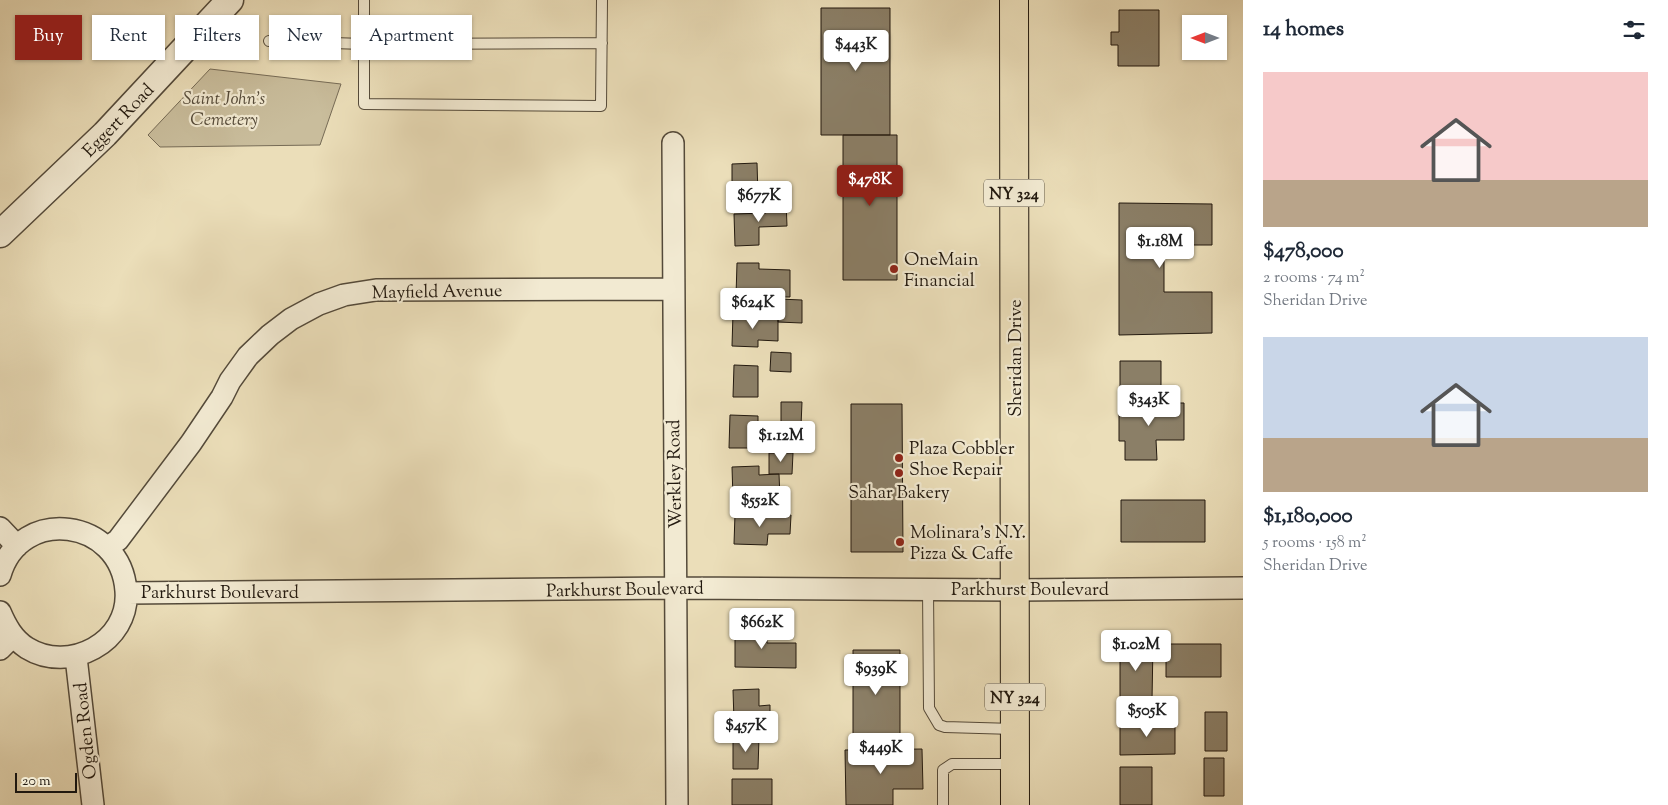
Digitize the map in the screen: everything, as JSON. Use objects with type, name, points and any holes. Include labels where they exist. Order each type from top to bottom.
[{"type":"main road","name":"Sheridan Drive","points":[[1014,0],[1016,805]]},
{"type":"street","name":"Eggert Road","points":[[0,234],[105,134],[230,0]]},
{"type":"street","name":"Werkley Road","points":[[673,143],[677,805]]},
{"type":"street","name":"Mayfield Avenue","points":[[108,547],[118,540],[191,443],[248,356],[270,335],[291,319],[319,304],[344,295],[376,290],[673,289]]},
{"type":"street","points":[[0,528],[17,546]]},
{"type":"street","points":[[0,575],[8,557],[17,546],[28,538],[55,528],[70,528],[84,532],[108,547],[118,560],[125,576],[127,593],[124,610],[118,626],[107,640],[93,650],[76,657],[59,658],[42,655],[7,643],[5,624],[0,612]]},
{"type":"street","name":"Parkhurst Boulevard","points":[[127,593],[676,588],[1015,590],[1243,588]]},
{"type":"street","name":"Ogden Road","points":[[76,657],[93,805]]},
{"type":"lane","points":[[364,0],[364,15]]},
{"type":"lane","points":[[364,60],[364,104],[601,106],[602,0]]},
{"type":"lane","points":[[472,43],[602,42]]},
{"type":"lane","points":[[928,589],[929,708],[939,725],[945,728],[1016,729]]},
{"type":"lane","points":[[942,805],[943,770],[952,764],[1016,764]]},
{"type":"green space","name":"Saint John's Cemetery","points":[[210,69],[341,84],[320,145],[160,147],[148,135]]},
{"type":"building","points":[[821,8],[890,8],[890,135],[821,135]]},
{"type":"building","points":[[1119,10],[1159,10],[1159,66],[1118,66],[1118,45],[1111,45],[1111,32],[1119,32]]},
{"type":"building","points":[[843,135],[897,135],[897,280],[843,280]]},
{"type":"building","points":[[757,163],[758,195],[732,196],[732,164]]},
{"type":"building","points":[[786,201],[787,226],[759,227],[759,245],[735,246],[734,214],[766,213],[766,202]]},
{"type":"building","points":[[1119,203],[1212,204],[1212,245],[1164,245],[1164,292],[1212,292],[1212,333],[1119,335]]},
{"type":"building","points":[[737,263],[759,263],[759,269],[790,270],[790,297],[736,296]]},
{"type":"building","points":[[779,299],[802,300],[802,323],[778,322]]},
{"type":"building","points":[[733,313],[759,313],[759,319],[778,319],[778,341],[758,340],[758,347],[732,346]]},
{"type":"building","points":[[771,352],[791,353],[791,372],[770,371]]},
{"type":"building","points":[[1120,361],[1161,361],[1161,394],[1120,394]]},
{"type":"building","points":[[734,365],[758,366],[758,397],[733,397]]},
{"type":"building","points":[[781,402],[802,402],[801,426],[781,426]]},
{"type":"building","points":[[1119,403],[1184,403],[1184,440],[1156,440],[1157,460],[1125,460],[1125,441],[1119,441]]},
{"type":"building","points":[[851,404],[902,404],[903,552],[851,552]]},
{"type":"building","points":[[730,415],[758,416],[758,448],[729,448]]},
{"type":"building","points":[[769,453],[793,453],[792,474],[769,474]]},
{"type":"building","points":[[759,466],[759,475],[779,474],[780,498],[733,499],[732,467]]},
{"type":"building","points":[[1121,500],[1205,500],[1205,542],[1121,542]]},
{"type":"building","points":[[735,514],[791,515],[790,534],[768,534],[767,545],[734,544]]},
{"type":"building","points":[[735,627],[767,628],[767,643],[796,643],[796,668],[735,667]]},
{"type":"building","points":[[1120,644],[1153,644],[1152,700],[1120,699]]},
{"type":"building","points":[[1166,644],[1221,644],[1221,677],[1166,677]]},
{"type":"building","points":[[853,650],[900,650],[900,743],[853,743]]},
{"type":"building","points":[[759,689],[759,706],[770,705],[770,720],[734,721],[733,690]]},
{"type":"building","points":[[1205,712],[1227,712],[1227,751],[1205,751]]},
{"type":"building","points":[[1120,722],[1175,722],[1175,754],[1120,755]]},
{"type":"building","points":[[733,736],[759,737],[758,769],[733,769]]},
{"type":"building","points":[[922,749],[923,789],[893,789],[893,805],[846,805],[845,750]]},
{"type":"building","points":[[1204,758],[1224,758],[1224,796],[1204,796]]},
{"type":"building","points":[[1120,767],[1152,767],[1152,805],[1120,805]]},
{"type":"building","points":[[732,779],[772,779],[772,805],[732,805]]},
{"type":"place","name":"OneMain Financial","points":[[894,269]]},
{"type":"place","name":"Plaza Cobbler Shoe Repair","points":[[899,458]]},
{"type":"place","name":"Sahar Bakery","points":[[899,473]]},
{"type":"place","name":"Molinara's N.Y. Pizza & Caffe","points":[[900,542]]}]
